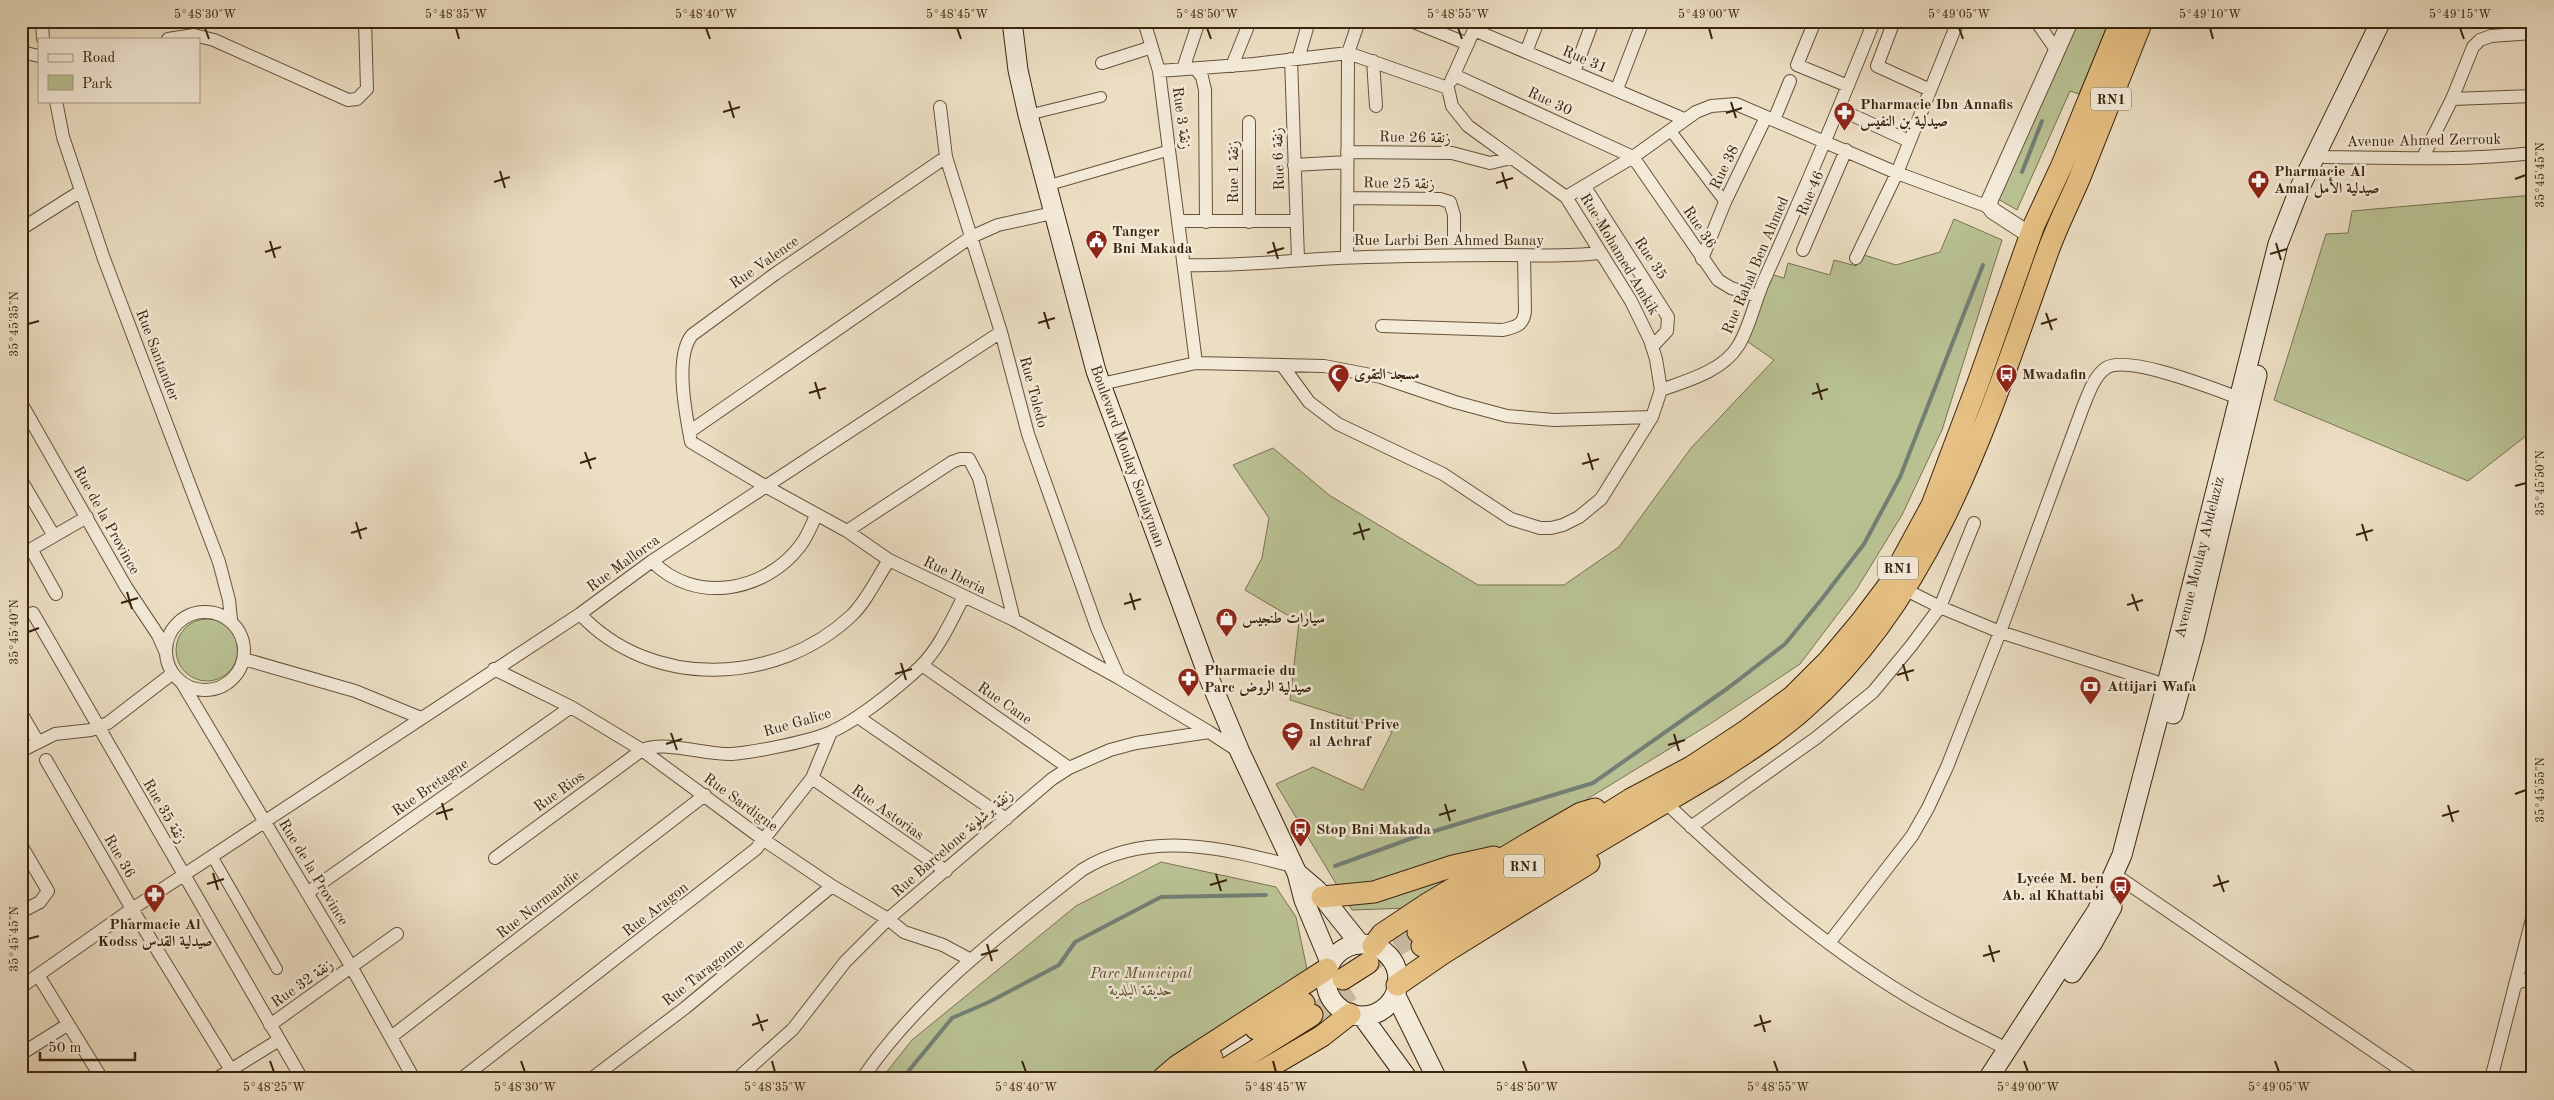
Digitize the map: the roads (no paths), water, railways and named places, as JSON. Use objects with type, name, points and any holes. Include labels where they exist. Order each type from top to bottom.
[{"type":"highway","name":"RN1","points":[[1419,940],[1635,808],[1793,696],[1828,661],[1888,586],[1932,505],[1978,383],[2026,227],[2062,165],[2121,21]]},
{"type":"highway","name":"RN1","points":[[1635,808],[1664,802],[1763,742],[1804,709],[1870,637],[1904,590],[1948,513],[1987,419],[2053,237],[2142,21]]},
{"type":"highway","points":[[1162,1079],[1200,1050],[1369,957],[1382,934],[1394,925],[1581,813],[1635,808],[1622,839],[1596,859],[1442,954],[1396,989]]},
{"type":"highway","points":[[1322,897],[1374,892],[1453,866],[1512,853]]},
{"type":"highway","points":[[1185,1079],[1228,1046],[1308,1009],[1210,1079]]},
{"type":"highway","points":[[1249,1079],[1356,1015]]},
{"type":"main road","name":"Boulevard Moulay Soulayman","points":[[1012,21],[1018,70],[1028,115],[1084,328],[1101,384],[1209,678],[1240,752],[1295,870],[1304,900],[1338,975]]},
{"type":"main road","name":"Avenue Moulay Abdelaziz","points":[[1998,1075],[2093,942],[2119,877],[2143,800],[2242,442],[2284,260],[2320,156],[2380,21]]},
{"type":"main road","name":"Avenue Moulay Abdelaziz","points":[[2173,687],[2239,398],[2278,244],[2301,185],[2320,156],[2392,21]]},
{"type":"main road","name":"Boulevard Moulay Soulayman","points":[[1295,870],[1322,897],[1369,957]]},
{"type":"main road","name":"Avenue Moulay Abdelaziz","points":[[1998,1075],[2007,1049],[2119,877]]},
{"type":"main road","points":[[1356,1015],[1375,1013],[1387,1005],[1396,989],[1398,975],[1390,957],[1369,957]]},
{"type":"main road","points":[[1338,975],[1326,987],[1335,1004],[1356,1015],[1408,1079]]},
{"type":"main road","points":[[1396,989],[1437,1079]]},
{"type":"street","points":[[42,21],[43,38]]},
{"type":"street","points":[[191,21],[194,35]]},
{"type":"street","points":[[174,38],[194,35],[225,44],[348,100],[357,99],[367,89],[366,21]]},
{"type":"street","name":"Rue 3 زنقة","points":[[1144,21],[1159,71],[1196,363]]},
{"type":"street","points":[[1189,69],[1199,21]]},
{"type":"street","points":[[1232,66],[1250,21]]},
{"type":"street","name":"Rue 6 زنقة","points":[[1298,258],[1294,165],[1294,59],[1309,21]]},
{"type":"street","points":[[1347,257],[1348,53],[1360,21]]},
{"type":"street","points":[[1526,52],[1538,21]]},
{"type":"street","points":[[1574,72],[1593,21]]},
{"type":"street","points":[[1617,90],[1643,21]]},
{"type":"street","points":[[1815,21],[1797,65],[1848,86]]},
{"type":"street","name":"Rue Rahal Ben Ahmed","points":[[1660,390],[1701,374],[1728,358],[1739,346],[1757,296],[1826,142],[1874,21]]},
{"type":"street","points":[[1894,21],[1877,66],[1930,90]]},
{"type":"street","points":[[1856,258],[1897,173],[1958,21]]},
{"type":"street","points":[[2036,21],[2057,51]]},
{"type":"street","points":[[1989,207],[1995,184],[2070,21]]},
{"type":"street","points":[[1416,22],[1468,44]]},
{"type":"street","points":[[1159,71],[1232,66],[1348,53],[1448,88],[1476,26]]},
{"type":"street","name":"Rue 31","points":[[1476,26],[1526,52],[1684,119]]},
{"type":"street","points":[[2422,158],[2452,99],[2473,47],[2480,40],[2491,36],[2533,33]]},
{"type":"street","points":[[1102,63],[1152,47]]},
{"type":"street","points":[[21,63],[31,54]]},
{"type":"street","points":[[1373,62],[1376,106]]},
{"type":"street","points":[[1189,69],[1202,78],[1205,90],[1206,222]]},
{"type":"street","name":"Rue 30","points":[[1454,75],[1633,157]]},
{"type":"street","name":"Rue 38","points":[[1702,259],[1725,202],[1790,81]]},
{"type":"street","name":"Rue Mohamed Amkik","points":[[1282,365],[1310,402],[1338,424],[1444,474],[1511,519],[1540,528],[1563,525],[1591,509],[1601,499],[1652,417],[1660,390],[1652,347],[1643,322],[1566,197],[1511,158],[1459,116],[1452,106],[1448,88]]},
{"type":"street","points":[[2452,99],[2533,96]]},
{"type":"street","points":[[1028,115],[1101,97]]},
{"type":"street","name":"Rue Santander","points":[[56,102],[58,122],[107,267],[219,562],[229,600],[231,620]]},
{"type":"street","points":[[1566,197],[1633,157],[1684,119],[1710,106],[1736,104],[1897,173],[1989,207],[2026,227]]},
{"type":"street","name":"Rue Toledo","points":[[940,107],[946,157],[1001,332],[1028,434],[1097,628],[1119,678]]},
{"type":"street","points":[[1839,109],[1909,142]]},
{"type":"street","name":"Rue 1 زنقة","points":[[1249,222],[1250,122]]},
{"type":"street","points":[[1670,130],[1725,202]]},
{"type":"street","points":[[1046,186],[1170,150]]},
{"type":"street","name":"Rue 46","points":[[1803,250],[1846,150]]},
{"type":"street","name":"Rue 26 زنقة","points":[[1294,165],[1347,157],[1452,153],[1490,163],[1511,158]]},
{"type":"street","name":"Avenue Ahmed Zerrouk","points":[[2320,156],[2422,158],[2533,153]]},
{"type":"street","name":"Rue Valence","points":[[690,437],[683,373],[685,346],[692,335],[774,274],[946,157]]},
{"type":"street","name":"Rue 36","points":[[1633,157],[1718,280],[1732,288],[1757,296]]},
{"type":"street","name":"Rue 35","points":[[1585,187],[1668,317],[1667,331],[1652,347]]},
{"type":"street","points":[[21,228],[81,192]]},
{"type":"street","name":"Rue 25 زنقة","points":[[1347,198],[1440,199],[1450,202],[1454,215],[1454,239]]},
{"type":"street","points":[[690,437],[971,237],[998,225],[1054,212]]},
{"type":"street","points":[[1178,222],[1296,221]]},
{"type":"street","name":"Rue Larbi Ben Ahmed Banay","points":[[1184,264],[1255,265],[1298,258],[1572,256],[1599,253]]},
{"type":"street","points":[[1382,326],[1503,330],[1520,325],[1524,320],[1526,312],[1524,255]]},
{"type":"street","name":"Rue Mallorca","points":[[21,987],[132,909],[580,614],[652,561],[1001,332]]},
{"type":"street","points":[[1101,384],[1196,363],[1324,366],[1360,372],[1404,384],[1455,402],[1507,416],[1554,420],[1652,417]]},
{"type":"street","points":[[1830,943],[1912,836],[1947,768],[2000,632],[2083,407],[2093,385],[2106,368],[2125,364],[2148,368],[2239,398]]},
{"type":"street","name":"Rue de la Province","points":[[21,403],[126,587],[158,635],[166,653]]},
{"type":"street","name":"Rue Iberia","points":[[690,437],[765,486],[847,532],[889,560],[963,598],[1014,620],[1119,678],[1209,732]]},
{"type":"street","points":[[847,532],[952,462],[960,458],[969,459],[979,478],[1014,620]]},
{"type":"street","points":[[21,480],[54,536]]},
{"type":"street","points":[[652,561],[680,582],[704,588],[724,589],[746,583],[770,572],[790,557],[801,545],[816,515]]},
{"type":"street","points":[[56,594],[26,552],[87,518]]},
{"type":"street","points":[[1691,826],[1823,733],[1872,692],[1911,646],[1940,607],[1974,523]]},
{"type":"street","points":[[580,614],[612,641],[640,656],[690,669],[730,671],[784,657],[822,637],[852,616],[889,560]]},
{"type":"street","points":[[1904,590],[2000,632],[2173,687]]},
{"type":"street","name":"Rue Galice","points":[[642,750],[654,745],[694,752],[732,754],[769,748],[831,732],[858,717],[922,665],[940,642],[963,598]]},
{"type":"street","points":[[210,611],[231,620],[243,638],[244,659],[236,674],[224,685],[203,690],[178,678],[166,653],[171,631],[188,615],[210,611]]},
{"type":"street","name":"Rue 35 زنقة","points":[[33,613],[270,1025]]},
{"type":"street","points":[[244,659],[354,690],[421,718]]},
{"type":"street","name":"Rue Cane","points":[[922,665],[1069,768]]},
{"type":"street","name":"Rue Sardigne","points":[[494,669],[571,707],[642,750],[764,840],[832,886],[888,919],[904,932],[943,945],[969,959]]},
{"type":"street","points":[[21,750],[55,734],[98,728],[178,678]]},
{"type":"street","name":"Rue de la Province","points":[[178,678],[308,893],[414,1079]]},
{"type":"street","name":"Rue Bretagne","points":[[308,893],[571,707]]},
{"type":"street","points":[[21,712],[38,742]]},
{"type":"street","points":[[858,717],[1006,820]]},
{"type":"street","name":"Rue Aragon","points":[[461,1079],[732,870],[756,849],[812,778],[831,732]]},
{"type":"street","points":[[1209,732],[1240,752]]},
{"type":"street","name":"Rue Barcelone زنقة برشلونة","points":[[737,1079],[793,1029],[845,962],[888,919],[1006,820],[1038,790],[1069,768],[1110,750],[1136,743],[1209,732]]},
{"type":"street","name":"Rue Rios","points":[[494,858],[642,750]]},
{"type":"street","name":"Rue 36","points":[[46,760],[132,909],[231,1070]]},
{"type":"street","name":"Rue Astorias","points":[[812,778],[946,871]]},
{"type":"street","name":"Rue Normandie","points":[[391,1037],[705,795]]},
{"type":"street","points":[[1664,802],[1766,895],[1830,943],[1907,997],[2007,1049]]},
{"type":"street","points":[[21,845],[48,891],[44,898],[21,912]]},
{"type":"street","points":[[862,1079],[875,1059],[911,1018],[969,959],[1082,870],[1102,858],[1124,851],[1162,845],[1188,845],[1295,870]]},
{"type":"street","points":[[212,856],[277,970]]},
{"type":"street","points":[[2119,877],[2414,1079]]},
{"type":"street","name":"Rue Taragonne","points":[[591,1079],[692,1002],[832,886]]},
{"type":"street","points":[[2491,1079],[2533,915]]},
{"type":"street","points":[[352,968],[397,934]]},
{"type":"street","name":"Rue 32 زنقة","points":[[270,1025],[352,968]]},
{"type":"street","points":[[38,975],[67,1025],[102,1079]]},
{"type":"street","points":[[2515,984],[2533,976]]},
{"type":"street","points":[[21,1054],[67,1025]]},
{"type":"street","points":[[270,1025],[302,1079]]},
{"type":"street","points":[[216,1079],[279,1040]]},
{"type":"waterway","points":[[2022,172],[2042,121]]},
{"type":"waterway","points":[[1335,866],[1418,836],[1593,783],[1728,688],[1785,644],[1864,544],[1900,477],[1983,265]]},
{"type":"waterway","points":[[902,1079],[952,1018],[989,1002],[1059,965],[1075,942],[1161,897],[1266,895]]},
{"type":"tunnel","points":[[1368,963],[1416,934]]},
{"type":"tunnel","points":[[1312,1015],[1351,990]]},
{"type":"place","name":"Pharmacie Ibn Annafis صيدلية بن النفيس","points":[[1844,132]]},
{"type":"place","name":"Pharmacie Al Amal صيدلية الأمل","points":[[2258,199]]},
{"type":"place","name":"Tanger Bni Makada","points":[[1096,259]]},
{"type":"place","name":"مسجد التقوى","points":[[1338,393]]},
{"type":"place","name":"Mwadafin","points":[[2006,393]]},
{"type":"place","name":"سيارات طنجيس","points":[[1226,637]]},
{"type":"place","name":"Pharmacie du Parc صيدلية الروض","points":[[1188,698]]},
{"type":"place","name":"Attijari Wafa","points":[[2091,705]]},
{"type":"place","name":"Institut Prive al Achraf","points":[[1293,752]]},
{"type":"place","name":"Stop Bni Makada","points":[[1300,848]]},
{"type":"place","name":"Lycée M. ben Ab. al Khattabi","points":[[2120,906]]},
{"type":"place","name":"Pharmacie Al Kodss صيدلية القدس","points":[[155,914]]},
{"type":"park label","name":"Parc Municipal حديقة البلدية","points":[[1141,982]]}]
